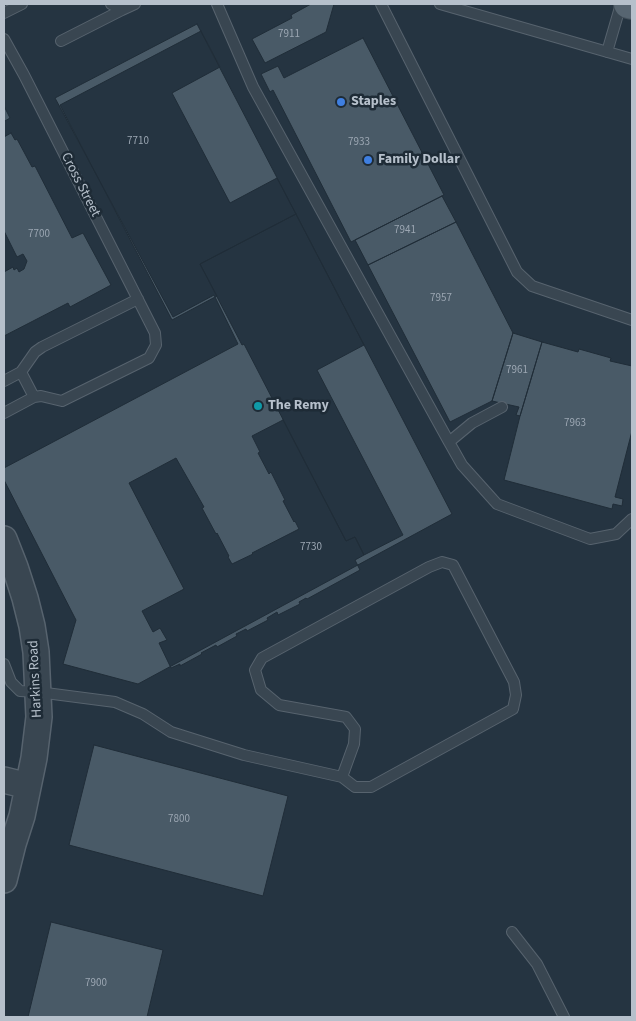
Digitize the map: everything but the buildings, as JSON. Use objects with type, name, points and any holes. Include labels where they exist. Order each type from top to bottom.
[{"type":"main road","points":[[628,4],[632,5]]},
{"type":"street","name":"Harkins Road","points":[[4,539],[18,575],[32,626],[36,652],[39,717],[34,758],[22,816],[4,880]]},
{"type":"street","points":[[4,780],[28,786]]},
{"type":"lane","points":[[4,13],[22,4]]},
{"type":"lane","points":[[111,4],[122,10]]},
{"type":"lane","points":[[61,41],[135,4]]},
{"type":"lane","points":[[217,4],[253,87],[462,465],[497,504],[590,539],[616,534],[632,518]]},
{"type":"lane","points":[[381,4],[517,272],[532,286],[632,320]]},
{"type":"lane","points":[[440,4],[632,59]]},
{"type":"lane","points":[[607,52],[621,4]]},
{"type":"lane","name":"Cross Street","points":[[4,39],[155,333],[156,345],[149,358],[62,401],[41,396],[34,397]]},
{"type":"lane","points":[[4,381],[21,372],[35,352],[42,347],[138,299]]},
{"type":"lane","points":[[4,414],[34,397],[21,372]]},
{"type":"lane","points":[[449,442],[472,422],[502,407]]},
{"type":"lane","points":[[4,664],[12,682],[20,691],[115,702],[143,714],[171,732],[244,755],[342,777],[355,787],[371,787],[513,709],[516,695],[514,682],[453,565],[442,562],[429,567],[262,658],[255,670],[261,690],[279,705],[346,717],[355,729],[354,744],[342,777]]},
{"type":"lane","points":[[512,932],[537,964],[564,1017]]},
{"type":"place","name":"Staples","points":[[341,102]]},
{"type":"place","name":"Family Dollar","points":[[368,160]]},
{"type":"place","name":"The Remy","points":[[258,406]]}]
